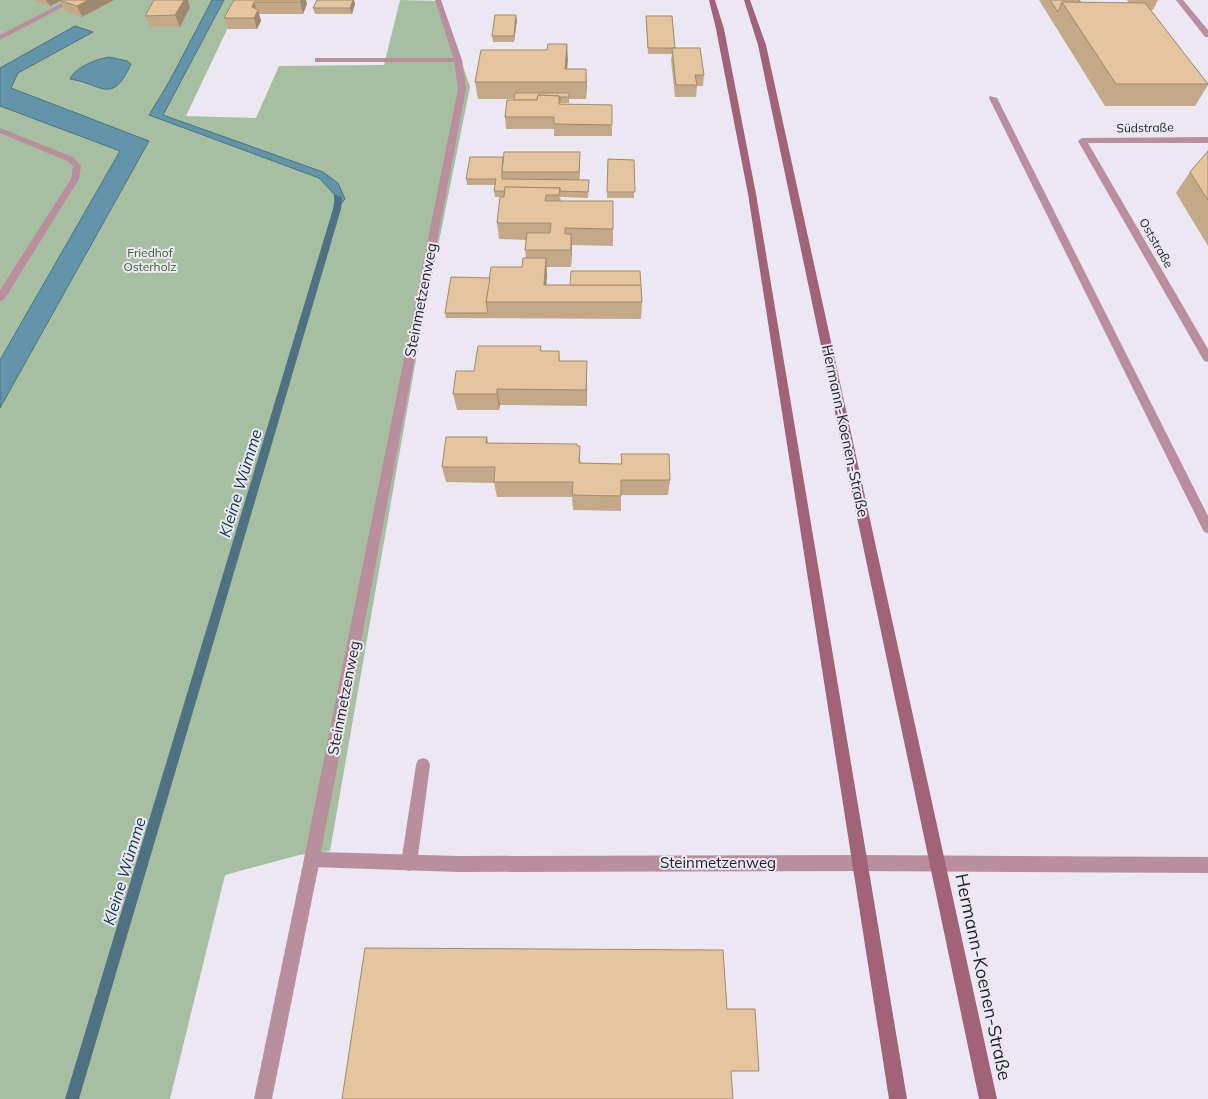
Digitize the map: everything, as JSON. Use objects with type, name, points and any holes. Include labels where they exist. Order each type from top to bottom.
[{"type":"main road","points":[[712,0],[720,29],[752,194],[898,1099]]},
{"type":"main road","name":"Hermann-Koenen-Straße","points":[[747,0],[762,45],[988,1099]]},
{"type":"street","points":[[0,38],[73,0]]},
{"type":"street","name":"Steinmetzenweg","points":[[438,0],[458,60],[462,89],[312,859],[409,863],[860,863]]},
{"type":"street","points":[[1179,0],[1208,34]]},
{"type":"street","points":[[318,60],[458,60]]},
{"type":"street","points":[[993,98],[1208,528]]},
{"type":"street","points":[[0,130],[70,158],[77,166],[74,179],[0,298]]},
{"type":"street","name":"Südstraße","points":[[1082,141],[1208,140]]},
{"type":"street","name":"Oststraße","points":[[1082,141],[1208,358]]},
{"type":"street","points":[[409,863],[423,765]]},
{"type":"street","points":[[263,1099],[312,859]]},
{"type":"street","name":"Hermann-Koenen-Straße","points":[[860,863],[938,864]]},
{"type":"street","points":[[938,864],[1208,865]]},
{"type":"green space","name":"Friedhof Osterholz","points":[[0,0],[241,0],[186,116],[256,118],[279,66],[384,65],[400,0],[441,1],[470,87],[420,336],[330,851],[299,855],[225,875],[170,1099],[0,1099]]},
{"type":"water","points":[[212,0],[224,0],[163,115],[323,172],[338,183],[345,199],[337,209],[334,194],[319,178],[149,115],[169,82]]},
{"type":"water","points":[[75,26],[93,32],[18,73],[11,88],[149,141],[0,408],[0,360],[120,151],[0,106],[0,68]]},
{"type":"water","points":[[109,57],[127,61],[131,64],[118,85],[112,89],[98,88],[70,79],[81,67]]},
{"type":"building","points":[[59,0],[88,0],[77,6]]},
{"type":"building","points":[[154,0],[184,0],[175,15],[145,16]]},
{"type":"building","points":[[234,0],[301,0],[300,2],[254,2],[252,7],[258,10],[254,18],[224,18]]},
{"type":"building","points":[[317,0],[353,0],[350,8],[313,8]]},
{"type":"building","points":[[1050,0],[1079,0],[1081,2],[1062,2],[1058,12]]},
{"type":"building","points":[[1062,2],[1145,3],[1208,84],[1116,84]]},
{"type":"building","points":[[495,15],[516,15],[514,36],[492,36]]},
{"type":"building","points":[[646,16],[672,16],[675,48],[648,48]]},
{"type":"building","points":[[548,44],[567,44],[565,69],[586,69],[586,82],[475,82],[481,50],[547,50]]},
{"type":"building","points":[[672,48],[700,48],[704,75],[695,75],[697,85],[676,85]]},
{"type":"building","points":[[515,93],[569,93],[569,97],[560,97],[560,101],[559,96],[538,95],[537,100],[514,100]]},
{"type":"building","points":[[538,95],[559,96],[559,104],[612,105],[612,125],[554,124],[554,117],[505,117],[507,100],[537,100]]},
{"type":"building","points":[[1208,151],[1208,200],[1190,172]]},
{"type":"building","points":[[504,152],[580,152],[579,172],[502,172]]},
{"type":"building","points":[[470,157],[503,157],[502,179],[589,180],[588,192],[560,191],[560,188],[505,187],[505,191],[494,191],[496,179],[466,179]]},
{"type":"building","points":[[608,159],[634,160],[635,192],[607,192]]},
{"type":"building","points":[[505,187],[560,188],[559,195],[546,195],[545,201],[613,201],[613,229],[565,228],[565,234],[571,234],[571,250],[525,250],[527,233],[550,233],[551,223],[497,223],[500,197],[504,197]]},
{"type":"building","points":[[523,258],[546,258],[544,285],[641,285],[642,302],[486,302],[491,267],[522,267]]},
{"type":"building","points":[[571,271],[640,271],[641,285],[570,285]]},
{"type":"building","points":[[451,277],[490,278],[486,302],[488,313],[445,313]]},
{"type":"building","points":[[478,346],[541,346],[540,351],[559,351],[559,361],[587,361],[586,390],[497,389],[497,394],[453,394],[456,371],[474,371]]},
{"type":"building","points":[[446,437],[487,437],[486,443],[577,444],[577,446],[580,446],[579,463],[622,464],[621,454],[669,454],[670,480],[621,480],[621,496],[572,495],[573,482],[494,482],[495,467],[442,467]]},
{"type":"building","points":[[365,948],[723,950],[727,1009],[755,1009],[759,1071],[731,1071],[733,1099],[342,1099]]},
{"type":"waterway","name":"Kleine Wümme","points":[[72,1099],[337,209],[338,197]]}]
